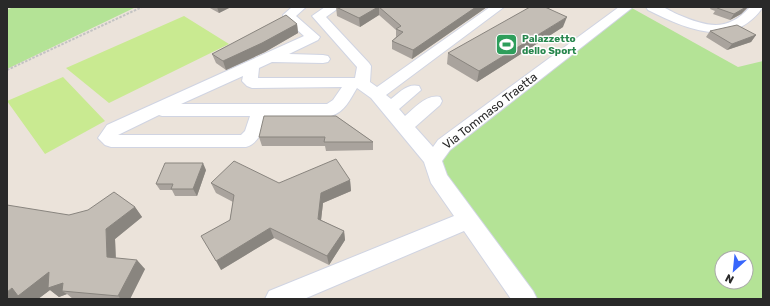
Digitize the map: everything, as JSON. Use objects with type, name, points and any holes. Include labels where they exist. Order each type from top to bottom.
[{"type":"street","points":[[154,110],[331,110],[339,104],[358,83],[364,66],[318,16],[300,7],[289,15],[290,18],[313,37],[335,82]]},
{"type":"street","points":[[318,16],[334,7]]},
{"type":"street","points":[[377,94],[498,7]]},
{"type":"street","name":"Via Tommaso Traetta","points":[[525,299],[438,178],[433,160],[444,145],[627,7]]},
{"type":"street","points":[[652,7],[685,23],[712,28],[733,27],[740,24],[757,7]]},
{"type":"street","points":[[260,109],[253,133],[246,141],[111,141],[107,138],[113,129],[313,37]]},
{"type":"street","points":[[268,58],[323,59]]},
{"type":"street","points":[[252,66],[250,81],[257,84],[335,82],[358,83],[377,94],[433,160]]},
{"type":"street","points":[[390,109],[413,90]]},
{"type":"street","points":[[404,127],[434,101]]},
{"type":"street","points":[[277,299],[468,220]]},
{"type":"path","points":[[7,70],[142,7]]},
{"type":"green space","points":[[13,7],[136,7],[7,69],[7,10]]},
{"type":"green space","points":[[630,7],[738,67],[763,61],[763,299],[525,299],[433,160]]},
{"type":"green space","points":[[184,16],[229,44],[109,103],[66,68]]},
{"type":"green space","points":[[63,77],[105,121],[45,154],[7,101]]},
{"type":"building","points":[[336,7],[378,7],[359,18]]},
{"type":"building","points":[[379,7],[476,7],[413,50],[392,41],[403,32],[396,29],[401,26]]},
{"type":"building","name":"Palazzetto dello Sport","points":[[530,7],[545,7],[567,17],[479,71],[448,53]]},
{"type":"building","points":[[746,7],[734,14],[717,8]]},
{"type":"building","points":[[286,15],[297,24],[262,43],[223,61],[212,54]]},
{"type":"building","points":[[737,25],[756,35],[732,44],[710,31]]},
{"type":"building","points":[[264,116],[336,116],[373,142],[324,142],[325,137],[259,137]]},
{"type":"building","points":[[336,159],[350,180],[321,193],[318,219],[344,231],[327,256],[270,228],[216,261],[201,236],[230,220],[234,195],[211,183],[234,161],[279,183]]},
{"type":"building","points":[[165,163],[203,163],[193,189],[171,189],[173,184],[156,184]]},
{"type":"building","points":[[114,192],[135,207],[106,229],[107,257],[137,260],[118,296],[62,291],[63,283],[48,288],[49,272],[18,296],[12,288],[7,292],[7,205],[69,215],[88,210]]},
{"type":"place","name":"Palazzetto dello Sport","points":[[506,45]]}]
